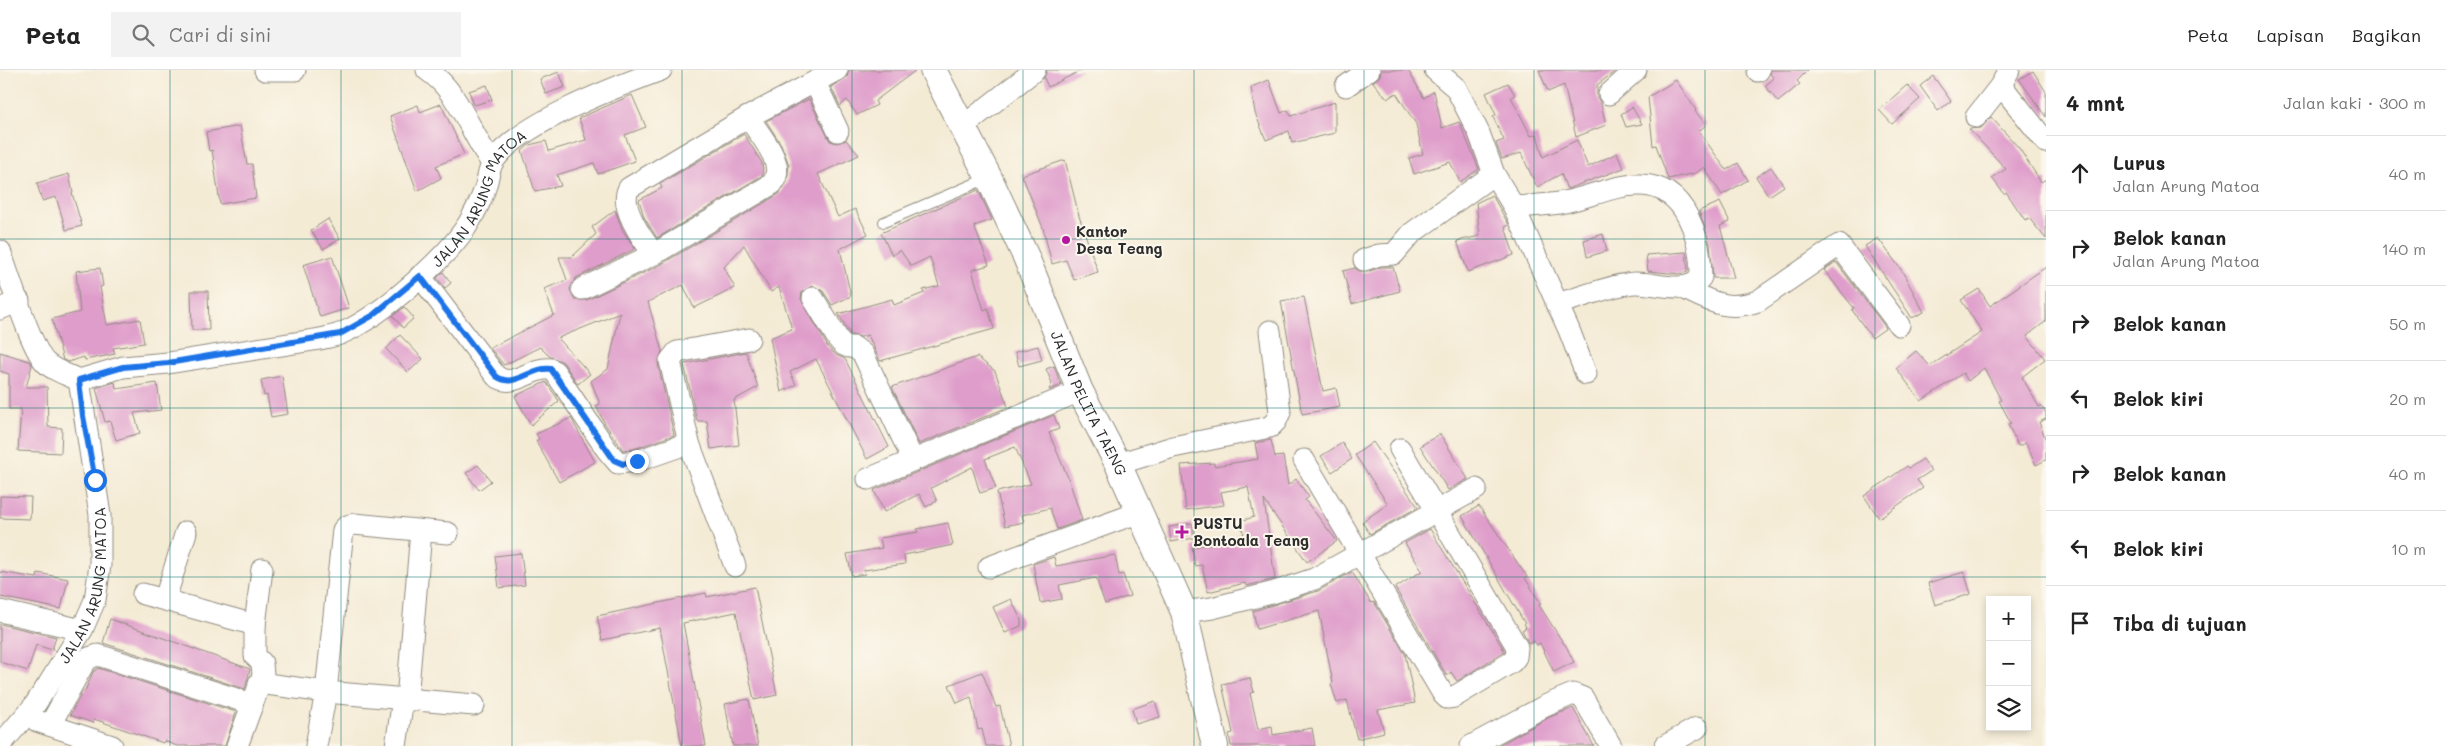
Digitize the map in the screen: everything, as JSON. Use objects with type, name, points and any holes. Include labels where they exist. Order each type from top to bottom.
[{"type":"street","points":[[264,70],[295,70]]},
{"type":"street","points":[[427,70],[449,90],[479,145],[492,162]]},
{"type":"street","name":"JALAN ARUNG MATOA","points":[[2,745],[24,718],[82,630],[95,600],[100,565],[100,515],[79,380],[123,367],[168,363],[340,334],[372,316],[420,276],[458,240],[484,192],[492,162],[532,128],[560,112],[660,70]]},
{"type":"street","points":[[654,254],[640,234],[627,205],[625,198],[629,188],[748,117],[837,70]]},
{"type":"street","name":"JALAN PELITA TAENG","points":[[933,70],[989,178],[1026,257],[1080,390],[1118,464],[1184,612],[1216,746]]},
{"type":"street","points":[[962,127],[1034,70]]},
{"type":"street","points":[[1346,86],[1369,70]]},
{"type":"street","points":[[1434,70],[1456,88],[1479,132],[1494,174],[1514,207],[1569,330],[1586,374]]},
{"type":"street","points":[[1609,94],[1636,70]]},
{"type":"street","points":[[1976,118],[2005,77],[2046,142]]},
{"type":"street","points":[[815,82],[838,131]]},
{"type":"street","points":[[582,289],[654,254],[766,189],[777,178],[779,171],[773,157],[748,117]]},
{"type":"street","points":[[1364,260],[1379,255],[1394,254],[1412,233],[1494,174]]},
{"type":"street","points":[[1514,207],[1560,203],[1641,185],[1668,192],[1681,206],[1692,224],[1701,253],[1700,278],[1690,285],[1681,287],[1632,283],[1556,304]]},
{"type":"street","points":[[1681,287],[1718,305],[1745,306],[1758,301],[1839,245],[1899,325]]},
{"type":"street","points":[[0,251],[9,305],[45,361],[56,370],[79,380]]},
{"type":"street","points":[[420,276],[496,376],[503,381],[510,382],[546,368],[555,372],[606,450],[618,463],[637,461],[689,444]]},
{"type":"street","points":[[813,298],[838,339],[848,348],[854,347],[863,354],[913,460]]},
{"type":"street","points":[[1118,464],[1173,448],[1270,428],[1280,412],[1270,331]]},
{"type":"street","points":[[736,566],[689,444],[671,368],[672,356],[677,352],[749,338]]},
{"type":"street","points":[[868,479],[1080,390]]},
{"type":"street","points":[[1304,460],[1361,553],[1443,694],[1447,698],[1458,696],[1512,662],[1516,657],[1517,647],[1400,448]]},
{"type":"street","points":[[1184,612],[1212,608],[1275,592],[1314,579],[1476,489]]},
{"type":"street","points":[[989,567],[1140,512]]},
{"type":"street","points":[[316,746],[326,692],[343,530],[347,526],[354,524],[448,533]]},
{"type":"street","points":[[396,746],[405,699],[421,531]]},
{"type":"street","points":[[165,599],[186,532]]},
{"type":"street","points":[[237,746],[263,667],[255,656],[255,625],[262,569]]},
{"type":"street","points":[[143,594],[255,625]]},
{"type":"street","points":[[0,611],[82,630]]},
{"type":"street","points":[[50,725],[68,689],[83,665],[89,658],[98,654],[252,704]]},
{"type":"street","points":[[259,683],[326,692],[474,705]]},
{"type":"street","points":[[1471,746],[1546,706],[1573,694],[1582,698],[1611,746]]},
{"type":"street","points":[[24,718],[112,746]]},
{"type":"street","points":[[1665,746],[1697,728]]},
{"type":"lane","points":[[884,222],[989,178]]},
{"type":"building","points":[[849,70],[916,70],[875,101],[877,105],[857,115],[847,100],[840,106],[831,87],[847,77]]},
{"type":"building","points":[[1047,70],[1082,70],[1048,87],[1044,78]]},
{"type":"building","points":[[1381,70],[1408,70],[1424,98],[1434,91],[1442,128],[1459,122],[1479,169],[1460,182],[1450,162],[1414,174],[1409,158],[1423,154],[1416,124],[1396,93],[1387,99],[1373,82],[1380,76]]},
{"type":"building","points":[[1539,70],[1617,70],[1597,85],[1597,97],[1601,104],[1606,125],[1576,137],[1564,85],[1548,92]]},
{"type":"building","points":[[1771,70],[1808,70],[1797,81],[1800,84],[1778,102],[1765,86],[1774,78],[1770,74]]},
{"type":"building","points":[[2033,71],[2046,92],[2046,117],[2019,79]]},
{"type":"building","points":[[559,72],[565,87],[546,94],[540,79]]},
{"type":"building","points":[[1933,76],[1951,101],[1938,111],[1920,86]]},
{"type":"building","points":[[1269,80],[1281,113],[1288,110],[1291,116],[1335,102],[1335,133],[1292,143],[1289,131],[1266,140],[1255,113],[1251,87]]},
{"type":"building","points":[[1676,80],[1706,125],[1699,131],[1726,170],[1738,163],[1748,180],[1722,195],[1704,167],[1696,173],[1668,179],[1656,145],[1653,146],[1648,97]]},
{"type":"building","points":[[1508,83],[1515,95],[1511,97],[1531,136],[1537,134],[1543,157],[1577,140],[1588,167],[1617,153],[1624,168],[1567,189],[1561,174],[1537,187],[1521,153],[1502,159],[1496,143],[1504,140],[1493,117],[1496,115],[1486,93]]},
{"type":"building","points":[[487,85],[492,100],[474,105],[469,91]]},
{"type":"building","points":[[1907,85],[1920,99],[1892,124],[1879,110]]},
{"type":"building","points":[[632,95],[646,127],[625,135],[635,161],[598,174],[594,163],[557,175],[561,186],[535,191],[522,151],[529,145],[546,141],[549,151],[586,140],[579,118]]},
{"type":"building","points":[[809,99],[830,141],[837,143],[846,140],[859,155],[818,174],[838,217],[855,209],[868,234],[840,249],[851,296],[832,305],[823,291],[812,286],[802,292],[801,299],[828,347],[836,355],[845,359],[889,447],[867,459],[816,359],[790,372],[796,385],[781,392],[770,338],[792,329],[779,287],[771,292],[744,245],[724,267],[735,288],[694,308],[683,285],[648,302],[662,351],[658,364],[674,435],[634,449],[623,450],[605,424],[596,406],[600,404],[591,381],[608,369],[620,313],[558,338],[590,374],[578,384],[563,362],[549,356],[540,347],[504,365],[490,348],[554,315],[544,289],[567,280],[559,257],[572,257],[596,234],[592,227],[615,210],[622,229],[635,249],[576,278],[570,289],[575,300],[587,300],[660,265],[779,194],[787,182],[789,165],[781,144],[766,121]]},
{"type":"building","points":[[441,104],[464,154],[436,166],[441,178],[417,191],[390,116],[418,105],[420,112]]},
{"type":"building","points":[[1632,107],[1642,124],[1626,127],[1621,114]]},
{"type":"building","points":[[1991,117],[2019,148],[2041,182],[2046,179],[2046,239],[2029,218],[2025,220],[2006,192],[2004,194],[1992,178],[2006,169],[1969,129],[1981,128]]},
{"type":"building","points":[[240,126],[247,164],[252,164],[256,198],[220,204],[212,150],[209,151],[206,132]]},
{"type":"building","points":[[744,134],[762,163],[763,175],[657,238],[644,217],[639,200],[662,188],[660,184]]},
{"type":"building","points":[[1065,160],[1079,216],[1098,272],[1074,280],[1066,260],[1052,264],[1043,228],[1022,175]]},
{"type":"building","points":[[1771,167],[1784,186],[1769,196],[1756,177]]},
{"type":"building","points":[[69,174],[72,193],[82,226],[66,230],[56,197],[42,201],[37,183]]},
{"type":"building","points":[[978,190],[992,220],[974,226],[989,265],[972,270],[984,310],[988,308],[994,329],[880,361],[868,335],[861,337],[851,335],[838,314],[892,299],[894,305],[924,293],[923,290],[939,286],[930,257],[911,266],[900,250],[892,255],[881,233]]},
{"type":"building","points":[[1492,195],[1509,225],[1505,227],[1514,255],[1468,272],[1457,241],[1480,236],[1476,203]]},
{"type":"building","points":[[1720,202],[1730,222],[1720,226],[1734,278],[1713,278],[1710,244],[1699,211]]},
{"type":"building","points":[[328,219],[340,239],[323,249],[311,230]]},
{"type":"building","points":[[1603,234],[1607,251],[1587,257],[1584,240]]},
{"type":"building","points":[[1878,238],[1902,271],[1924,312],[1912,318],[1865,246]]},
{"type":"building","points":[[1686,252],[1688,272],[1679,274],[1648,271],[1646,255]]},
{"type":"building","points":[[332,256],[349,308],[320,317],[303,265]]},
{"type":"building","points":[[1836,262],[1886,328],[1872,338],[1852,310],[1854,308],[1824,270]]},
{"type":"building","points":[[1381,267],[1393,267],[1400,291],[1352,304],[1343,271],[1355,268],[1361,272],[1367,272]]},
{"type":"building","points":[[2046,267],[2046,321],[2027,336],[2045,359],[2022,377],[2039,407],[2041,406],[2046,413],[2046,419],[2039,422],[2046,440],[2046,460],[2036,465],[2026,443],[2018,446],[2008,424],[2011,423],[1999,401],[2001,400],[1984,368],[1968,381],[1963,373],[1921,401],[1896,368],[1916,351],[1930,366],[1982,332],[1961,300],[1979,289],[1990,306]]},
{"type":"building","points":[[100,268],[103,286],[100,287],[107,325],[140,319],[144,343],[113,348],[115,354],[85,360],[84,357],[68,362],[63,360],[52,319],[80,312],[76,271]]},
{"type":"building","points":[[443,272],[451,283],[445,288],[437,278]]},
{"type":"building","points":[[191,291],[208,291],[209,330],[192,330]]},
{"type":"building","points":[[1304,297],[1323,391],[1336,388],[1340,407],[1302,414],[1281,301]]},
{"type":"building","points":[[404,307],[414,318],[403,328],[393,316]]},
{"type":"building","points":[[400,335],[423,359],[408,372],[386,349]]},
{"type":"building","points":[[1038,346],[1042,360],[1019,366],[1015,352]]},
{"type":"building","points":[[0,352],[29,361],[32,365],[26,387],[47,387],[48,427],[62,428],[61,453],[18,451],[21,409],[9,409],[9,374],[0,371]]},
{"type":"building","points":[[746,352],[758,387],[734,400],[739,445],[711,449],[707,421],[697,421],[684,364]]},
{"type":"building","points":[[977,357],[995,371],[1008,407],[919,444],[892,387]]},
{"type":"building","points":[[1054,366],[1061,385],[1049,390],[1052,383],[1046,369]]},
{"type":"building","points":[[282,376],[288,414],[271,417],[267,395],[264,396],[261,380]]},
{"type":"building","points":[[115,382],[116,389],[157,383],[161,410],[134,413],[140,433],[116,440],[110,421],[105,422],[96,388]]},
{"type":"building","points":[[546,382],[559,401],[531,425],[515,396]]},
{"type":"building","points":[[1054,415],[1059,429],[1049,433],[1069,480],[1082,520],[1057,529],[1050,508],[1022,515],[1024,522],[1005,526],[997,492],[1031,484],[1015,447],[985,459],[996,488],[980,493],[972,467],[931,488],[937,501],[926,507],[919,494],[884,512],[874,490]]},
{"type":"building","points":[[571,418],[595,462],[559,482],[536,441],[539,439],[536,434]]},
{"type":"building","points":[[1440,434],[1468,479],[1448,490],[1420,446]]},
{"type":"building","points":[[1271,440],[1275,457],[1283,456],[1288,485],[1296,479],[1309,497],[1305,500],[1337,541],[1307,562],[1264,500],[1275,579],[1246,586],[1245,583],[1208,592],[1202,565],[1195,566],[1192,547],[1241,539],[1240,535],[1244,535],[1240,521],[1254,517],[1248,487],[1221,492],[1224,505],[1186,510],[1181,465],[1214,463],[1214,466],[1258,459],[1255,443]]},
{"type":"building","points":[[1373,442],[1418,507],[1370,534],[1362,522],[1388,504],[1355,455]]},
{"type":"building","points":[[1342,443],[1352,459],[1332,472],[1321,456]]},
{"type":"building","points":[[1923,459],[1931,471],[1917,480],[1923,488],[1879,518],[1864,496],[1907,466],[1909,468]]},
{"type":"building","points":[[478,465],[491,481],[479,490],[466,473]]},
{"type":"building","points":[[0,496],[31,497],[30,519],[0,518]]},
{"type":"building","points":[[1479,506],[1527,577],[1525,578],[1541,604],[1539,605],[1565,644],[1574,662],[1554,672],[1540,643],[1537,645],[1534,641],[1529,644],[1522,630],[1526,628],[1524,622],[1462,516]]},
{"type":"building","points":[[948,523],[953,545],[904,555],[905,564],[864,570],[865,574],[852,576],[847,554],[882,548],[880,538],[918,532],[917,529]]},
{"type":"building","name":"PUSTU Bontoala Teang","points":[[1192,523],[1195,538],[1171,542],[1169,527]]},
{"type":"building","points":[[1430,529],[1504,650],[1504,652],[1457,681],[1451,672],[1447,676],[1395,588],[1422,571],[1405,543]]},
{"type":"building","points":[[521,553],[525,585],[499,588],[495,556]]},
{"type":"building","points":[[1115,555],[1119,575],[1123,574],[1130,596],[1105,604],[1096,578],[1059,585],[1062,599],[1040,603],[1033,564],[1054,557],[1056,566]]},
{"type":"building","points":[[0,572],[37,578],[38,573],[68,579],[61,609],[0,597]]},
{"type":"building","points":[[1352,572],[1371,603],[1374,602],[1405,654],[1415,703],[1378,710],[1384,732],[1357,739],[1347,700],[1337,703],[1331,684],[1333,683],[1319,611],[1257,629],[1253,611],[1318,591]]},
{"type":"building","points":[[1964,572],[1971,594],[1935,605],[1928,583]]},
{"type":"building","points":[[755,587],[777,695],[754,700],[736,612],[683,623],[706,746],[682,746],[660,628],[602,640],[597,616],[706,593],[707,597]]},
{"type":"building","points":[[1011,599],[1021,620],[1021,626],[1005,633],[993,607]]},
{"type":"building","points":[[110,619],[250,669],[245,689],[103,643]]},
{"type":"building","points":[[0,624],[56,637],[52,650],[36,645],[28,671],[0,662]]},
{"type":"building","points":[[98,668],[236,712],[225,746],[177,746],[94,719],[93,723],[70,715],[83,691],[85,691],[93,672]]},
{"type":"building","points":[[982,672],[996,707],[1000,706],[1009,746],[986,746],[982,729],[978,730],[971,697],[957,703],[949,685]]},
{"type":"building","points":[[1250,678],[1254,692],[1250,693],[1258,729],[1272,726],[1273,735],[1312,728],[1315,746],[1231,746],[1229,734],[1233,733],[1222,684]]},
{"type":"building","points":[[749,699],[758,746],[733,746],[725,704]]},
{"type":"building","points":[[1155,701],[1160,717],[1136,724],[1132,709]]},
{"type":"building","points":[[1573,708],[1594,746],[1497,746],[1550,717]]},
{"type":"place","name":"Kantor Desa Teang","points":[[1066,240]]},
{"type":"place","name":"PUSTU Bontoala Teang","points":[[1182,532]]},
{"type":"route","points":[[95,480],[83,416],[79,380],[104,371],[123,367],[168,363],[320,339],[340,334],[358,326],[372,316],[420,276],[496,376],[503,381],[510,382],[538,370],[551,369],[580,408],[614,460],[623,464],[637,461]]}]
